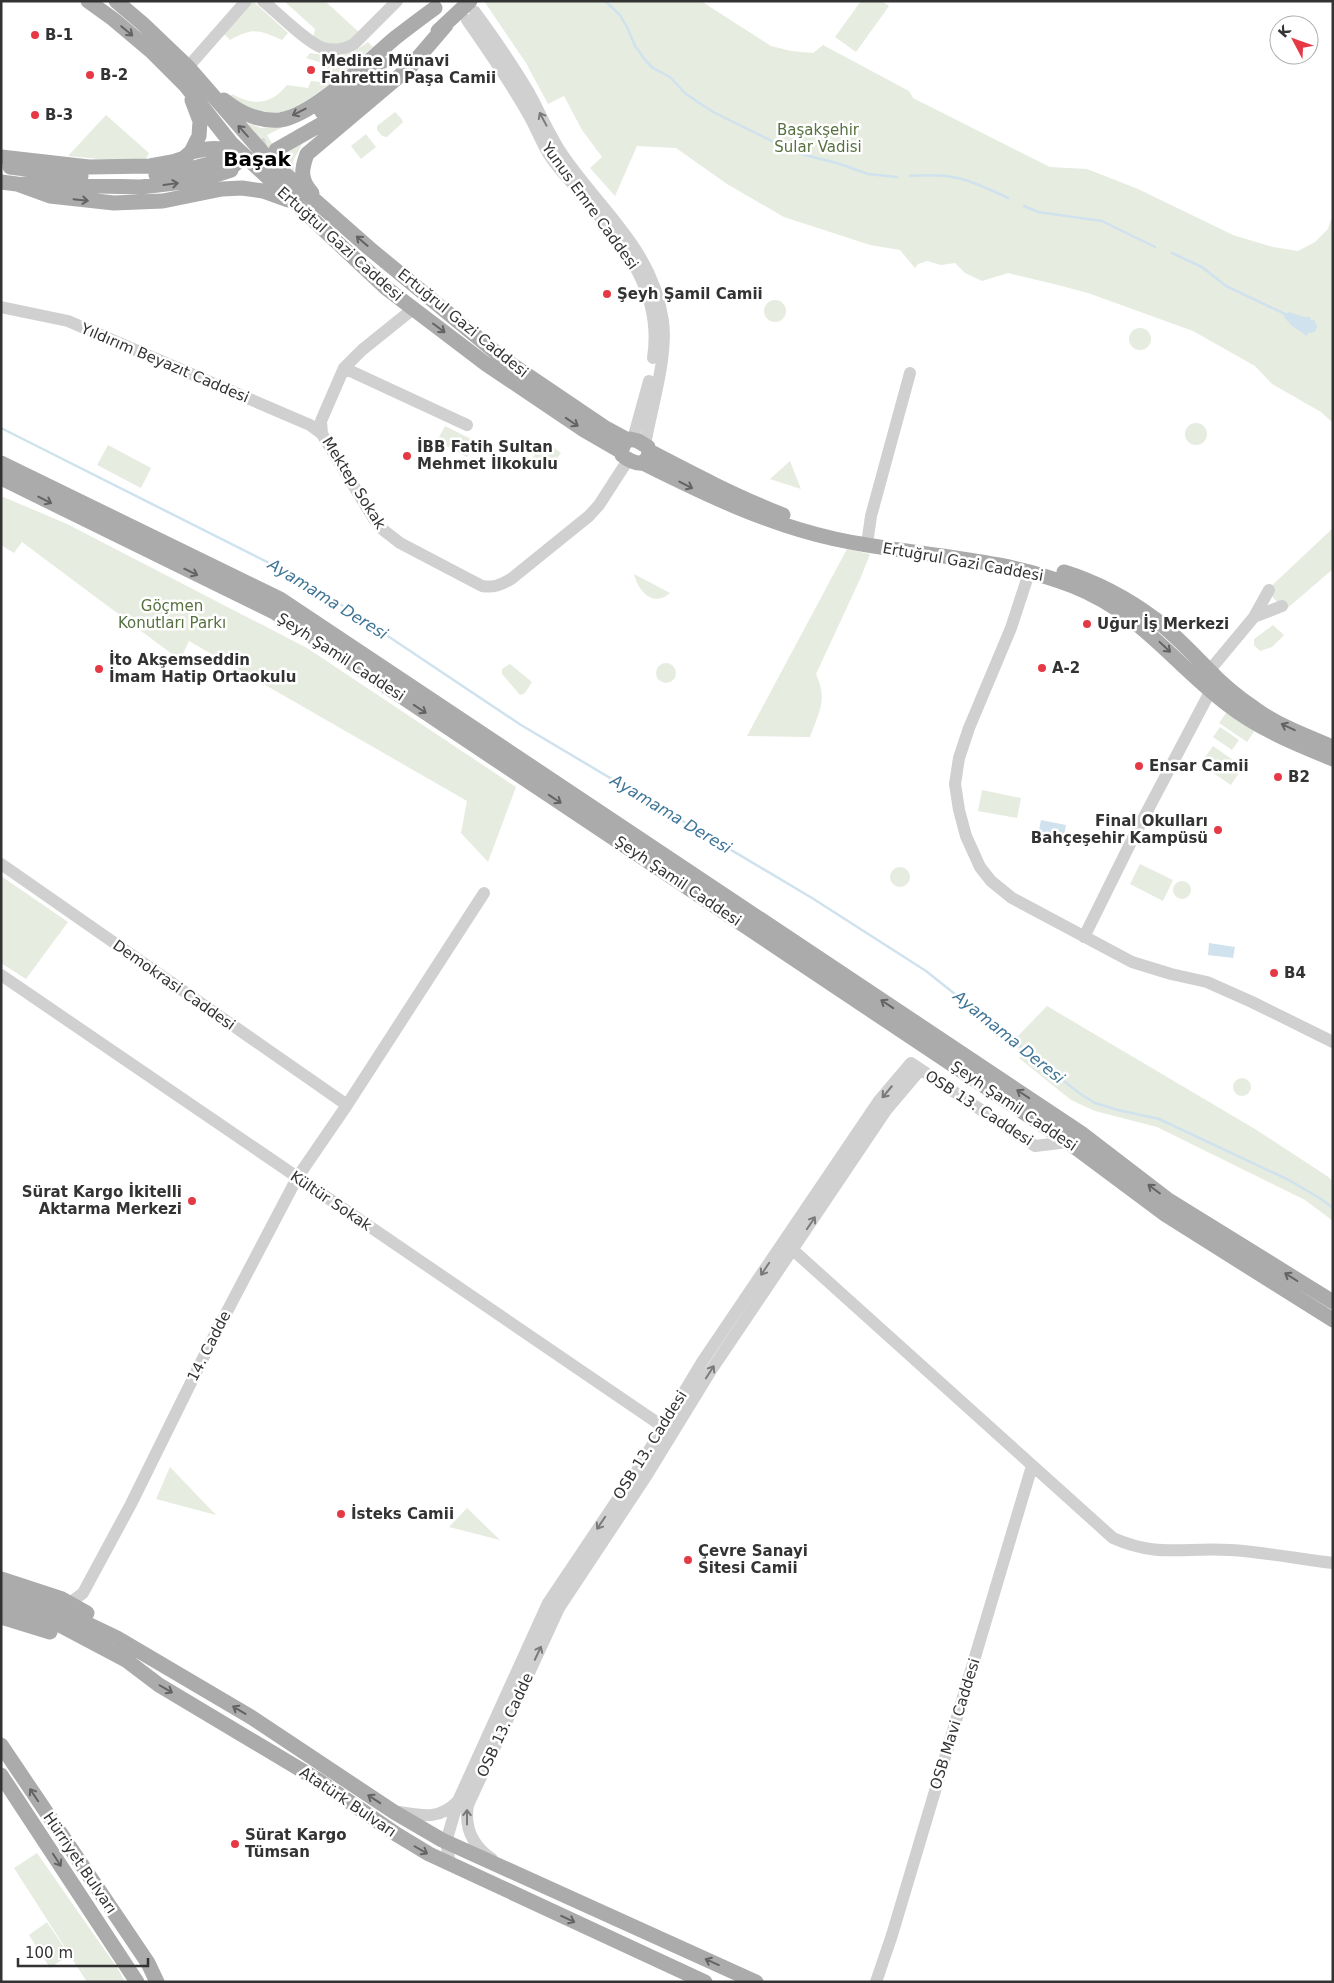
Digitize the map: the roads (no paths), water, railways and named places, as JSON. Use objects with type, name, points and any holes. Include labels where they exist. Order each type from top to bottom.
[{"type":"main road","name":"Ertuğtul Gazi Caddesi","points":[[88,1],[151,51],[183,73],[186,86],[231,142],[386,288],[502,375],[584,430],[636,450]]},
{"type":"main road","name":"Ertuğrul Gazi Caddesi","points":[[116,1],[143,24],[183,73],[201,83],[269,160],[325,210],[505,360],[636,450],[750,502],[790,518],[867,540],[1028,572],[1074,586],[1109,603],[1135,621],[1227,704],[1267,730],[1333,759]]},
{"type":"main road","points":[[201,83],[232,107],[246,115],[260,119],[280,120],[296,114],[319,101],[438,5]]},
{"type":"main road","points":[[438,5],[397,48],[346,93],[274,146],[325,122],[360,97],[446,25],[471,11]]},
{"type":"main road","points":[[325,210],[304,184],[302,168],[307,154],[410,67],[446,25]]},
{"type":"main road","points":[[1,156],[89,167],[141,166],[172,162],[184,158],[191,152],[199,136],[200,121],[183,73]]},
{"type":"main road","points":[[191,152],[216,147],[227,151],[231,155],[238,169],[239,176],[232,184],[222,189]]},
{"type":"main road","points":[[1,166],[95,178],[140,178],[229,165],[200,180],[141,187],[1,182]]},
{"type":"main road","points":[[17,184],[50,196],[114,203],[162,201],[222,189],[242,188],[263,191],[296,203]]},
{"type":"main road","points":[[386,288],[392,290],[400,287],[403,281],[400,272]]},
{"type":"main road","points":[[413,309],[412,301],[416,296],[428,295]]},
{"type":"main road","name":"Şeyh Şamil Caddesi","points":[[1,463],[280,599],[1081,1133],[1167,1198],[1333,1302]]},
{"type":"main road","name":"Şeyh Şamil Caddesi","points":[[1,478],[274,612],[1068,1142],[1166,1215],[1333,1320]]},
{"type":"main road","name":"Ertuğrul Gazi Caddesi","points":[[867,540],[1035,564],[1093,583],[1156,620],[1209,671],[1255,709],[1275,721],[1333,746]]},
{"type":"main road","points":[[1,1579],[62,1599],[76,1607],[117,1638]]},
{"type":"main road","points":[[1,1590],[68,1614],[117,1638],[251,1717],[394,1812],[446,1842],[756,1982]]},
{"type":"main road","name":"Atatürk Bulvarı","points":[[1,1604],[58,1624],[126,1660],[159,1685],[318,1780],[396,1834],[450,1864],[706,1982]]},
{"type":"main road","points":[[1,1617],[40,1628],[126,1660]]},
{"type":"main road","name":"Hürriyet Bulvarı","points":[[1,1745],[148,1963],[157,1982]]},
{"type":"main road","name":"Hürriyet Bulvarı","points":[[1,1775],[137,1982]]},
{"type":"street","points":[[183,73],[246,1]]},
{"type":"street","points":[[263,1],[310,41],[323,48],[330,49],[348,48],[354,44],[397,1]]},
{"type":"street","name":"Yunus Emre Caddesi","points":[[471,11],[512,64],[559,150],[630,239],[651,276],[660,307],[663,336],[662,355],[636,450]]},
{"type":"street","name":"Yıldırım Beyazıt Caddesi","points":[[1,307],[68,321],[310,425],[322,434]]},
{"type":"street","name":"Mektep Sokak","points":[[413,309],[362,350],[344,368],[321,421],[322,434],[374,519],[390,536],[482,586],[502,585],[577,527],[600,505],[636,450]]},
{"type":"street","points":[[344,368],[467,425]]},
{"type":"street","points":[[867,540],[871,516],[910,373]]},
{"type":"street","points":[[1028,572],[1011,628],[961,750],[955,784],[966,836],[980,867],[991,881],[1012,898],[1132,962],[1171,974],[1208,982],[1333,1042]]},
{"type":"street","points":[[1084,937],[1133,838],[1211,690],[1209,671],[1254,617],[1269,590]]},
{"type":"street","points":[[1254,617],[1282,606]]},
{"type":"street","name":"Demokrasi Caddesi","points":[[1,864],[347,1106]]},
{"type":"street","name":"14. Cadde","points":[[76,1607],[131,1504],[211,1342],[297,1178],[347,1106],[484,893]]},
{"type":"street","name":"Kültür Sokak","points":[[1,975],[662,1426]]},
{"type":"street","name":"OSB 13. Caddesi","points":[[574,1573],[702,1362],[878,1102],[911,1063],[1035,1146],[1068,1142]]},
{"type":"street","name":"OSB 13. Caddesi","points":[[574,1573],[645,1478],[710,1372],[887,1109],[920,1070]]},
{"type":"street","points":[[786,1239],[793,1250],[1112,1538],[1144,1549],[1166,1552],[1230,1550],[1333,1564]]},
{"type":"street","name":"OSB Mavi Caddesi","points":[[876,1982],[892,1935],[1032,1466]]},
{"type":"street","name":"OSB 13. Cadde","points":[[504,1868],[486,1855],[472,1839],[467,1824],[468,1805],[559,1608],[566,1586],[574,1573]]},
{"type":"street","points":[[450,1864],[446,1842],[458,1801],[548,1603],[566,1586]]},
{"type":"street","points":[[394,1812],[431,1816],[442,1813],[458,1801]]},
{"type":"water","points":[[1289,312],[1310,317],[1311,320],[1314,320],[1317,326],[1315,332],[1308,333],[1307,336],[1292,326],[1284,317]]},
{"type":"water","points":[[1041,820],[1066,825],[1063,840],[1038,835]]},
{"type":"water","points":[[1209,943],[1235,947],[1233,958],[1208,955]]},
{"type":"waterway","points":[[605,1],[620,15],[635,46],[646,61],[653,68],[670,77],[686,94],[713,112],[794,152],[840,164],[868,174],[897,177]]},
{"type":"waterway","points":[[910,176],[925,175],[961,179],[1008,198]]},
{"type":"waterway","points":[[1024,206],[1038,212],[1102,221],[1155,247]]},
{"type":"waterway","points":[[1172,253],[1202,267],[1226,286],[1285,314]]},
{"type":"waterway","name":"Ayamama Deresi","points":[[1,428],[291,574],[334,600],[521,725],[812,898],[926,971],[1079,1093],[1095,1103],[1159,1119],[1289,1180],[1333,1208]]},
{"type":"tunnel","points":[[231,158],[271,143]]},
{"type":"place","name":"B-1","points":[[35,35]]},
{"type":"place","name":"Medine Münavi Fahrettin Paşa Camii","points":[[311,70]]},
{"type":"place","name":"B-2","points":[[90,75]]},
{"type":"place","name":"B-3","points":[[35,115]]},
{"type":"place","name":"Şeyh Şamil Camii","points":[[607,294]]},
{"type":"place","name":"İBB Fatih Sultan Mehmet İlkokulu","points":[[407,456]]},
{"type":"place","name":"Uğur İş Merkezi","points":[[1087,624]]},
{"type":"place","name":"A-2","points":[[1042,668]]},
{"type":"place","name":"İto Akşemseddin İmam Hatip Ortaokulu","points":[[99,669]]},
{"type":"place","name":"Ensar Camii","points":[[1139,766]]},
{"type":"place","name":"B2","points":[[1278,777]]},
{"type":"place","name":"Final Okulları Bahçeşehir Kampüsü","points":[[1218,830]]},
{"type":"place","name":"B4","points":[[1274,973]]},
{"type":"place","name":"Sürat Kargo İkitelli Aktarma Merkezi","points":[[192,1201]]},
{"type":"place","name":"İsteks Camii","points":[[341,1514]]},
{"type":"place","name":"Çevre Sanayi Sitesi Camii","points":[[688,1560]]},
{"type":"place","name":"Sürat Kargo Tümsan","points":[[235,1844]]},
{"type":"district","name":"Başak","points":[[257,159]]},
{"type":"park label","name":"Başakşehir Sular Vadisi","points":[[818,138]]},
{"type":"park label","name":"Göçmen Konutları Parkı","points":[[172,614]]}]
